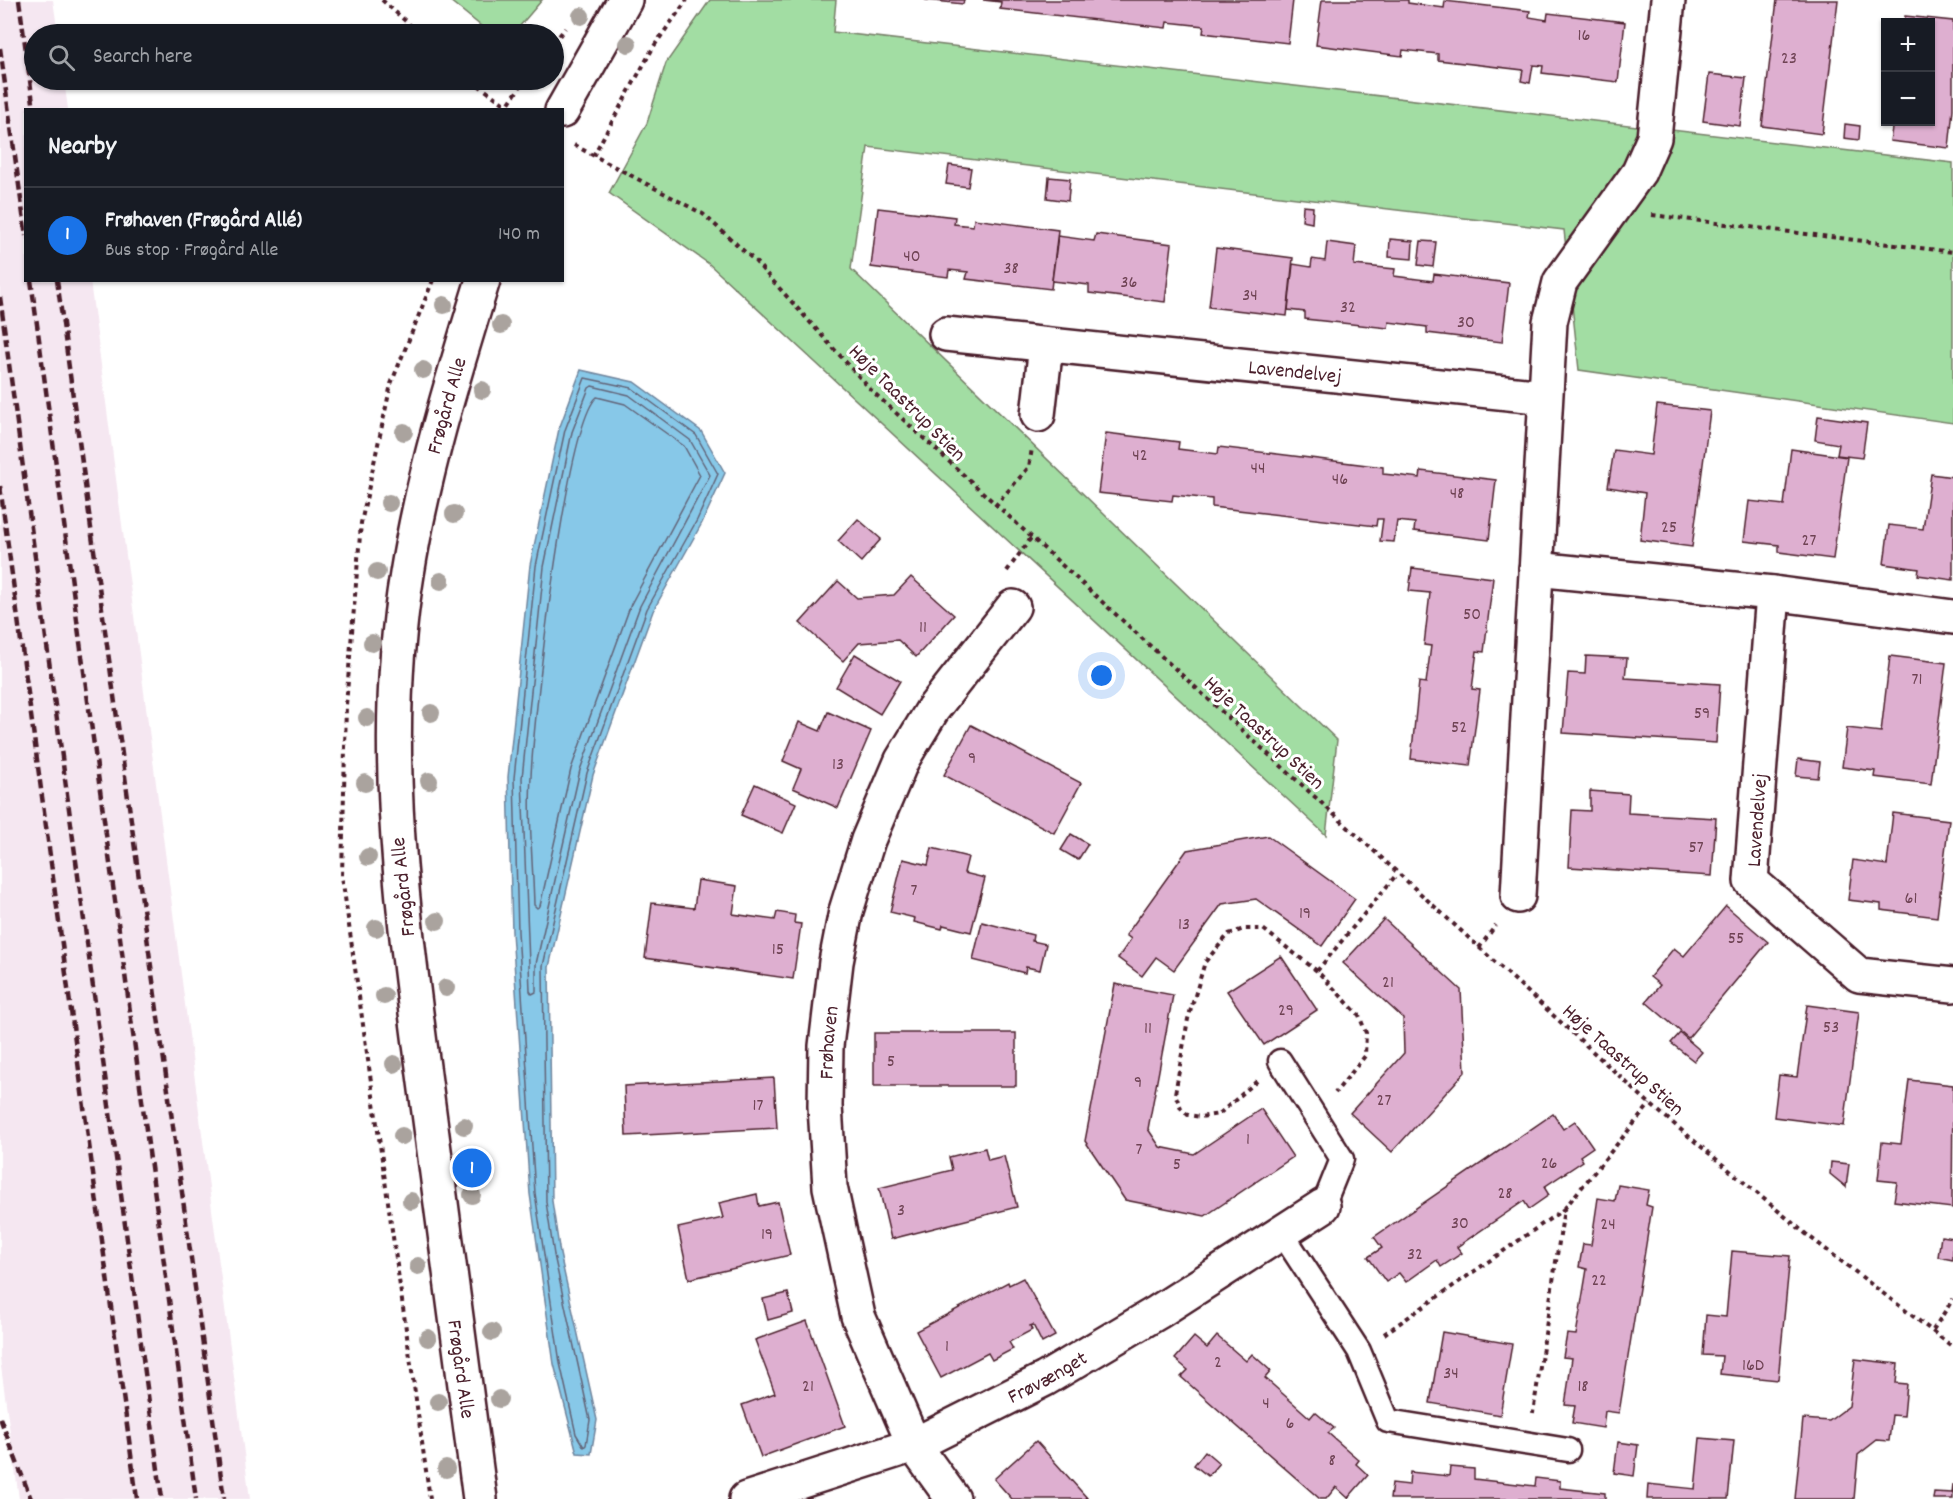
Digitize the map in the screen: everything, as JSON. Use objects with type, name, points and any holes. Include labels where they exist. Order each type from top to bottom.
[{"type":"street","points":[[564,108],[625,0]]},
{"type":"street","points":[[1518,896],[1550,322],[1560,282],[1639,172],[1654,138],[1668,0]]},
{"type":"street","name":"Frøgård Alle","points":[[480,1499],[435,1168],[398,854],[395,741],[407,575],[441,417],[482,282]]},
{"type":"street","name":"Lavendelvej","points":[[946,334],[1545,397]]},
{"type":"street","points":[[1038,415],[1046,345]]},
{"type":"street","points":[[1536,569],[1773,593],[1953,617]]},
{"type":"street","name":"Lavendelvej","points":[[1773,593],[1751,880],[1859,975],[1953,985]]},
{"type":"street","name":"Frøhaven","points":[[953,1499],[914,1445],[858,1316],[830,1187],[825,1106],[826,1046],[836,962],[852,884],[902,760],[933,709],[1013,607]]},
{"type":"street","name":"Frøvænget","points":[[746,1499],[914,1445],[1045,1379],[1158,1312],[1323,1206]]},
{"type":"lane","points":[[1280,1061],[1342,1159],[1323,1206]]},
{"type":"lane","points":[[1282,1233],[1359,1351],[1388,1421],[1568,1450]]},
{"type":"path","points":[[382,0],[409,24]]},
{"type":"path","points":[[593,156],[654,46],[687,0]]},
{"type":"path","points":[[484,90],[505,107],[518,90]]},
{"type":"path","name":"Høje Taastrup Stien","points":[[573,144],[703,214],[754,260],[871,390],[1650,1104],[1806,1234],[1953,1347]]},
{"type":"path","points":[[1610,210],[1953,252]]},
{"type":"path","points":[[995,506],[1029,467],[1038,415]]},
{"type":"path","points":[[1317,971],[1397,874]]},
{"type":"path","points":[[1280,1061],[1220,1114],[1201,1117],[1188,1115],[1181,1108],[1175,1094],[1188,1019],[1205,962],[1229,934],[1245,928],[1263,929],[1317,971],[1359,1015],[1366,1033],[1365,1056],[1316,1118]]},
{"type":"path","points":[[1359,1351],[1564,1209],[1650,1104]]},
{"type":"path","points":[[1529,1443],[1564,1209]]},
{"type":"path","points":[[1933,1330],[1953,1299]]},
{"type":"shaded area","points":[[0,0],[53,0],[57,24],[24,24],[24,90],[65,90],[68,108],[24,108],[24,282],[90,282],[250,1499],[19,1499],[0,1359]]},
{"type":"green space","points":[[449,0],[542,0],[522,24],[479,24]]},
{"type":"green space","points":[[710,0],[836,0],[833,32],[1953,163],[1953,423],[1579,370],[1564,230],[868,147],[851,269],[1337,740],[1326,835],[709,264],[609,193],[647,123],[666,63]]},
{"type":"water","points":[[581,370],[634,382],[701,431],[725,473],[702,523],[653,611],[593,775],[549,967],[552,1201],[560,1254],[597,1420],[591,1454],[577,1453],[554,1364],[530,1194],[512,932],[508,777],[530,565],[559,429]]},
{"type":"building","points":[[925,0],[964,0],[963,4]]},
{"type":"building","points":[[983,0],[1293,0],[1288,43],[1203,33],[1204,26],[1167,22],[1166,28],[1000,9],[1001,2]]},
{"type":"building","points":[[1322,0],[1408,0],[1408,3],[1444,8],[1445,1],[1530,11],[1529,17],[1547,20],[1548,13],[1625,22],[1618,82],[1542,73],[1543,66],[1533,65],[1530,83],[1521,81],[1523,70],[1438,60],[1438,54],[1403,50],[1402,56],[1316,45]]},
{"type":"building","points":[[1777,0],[1838,0],[1822,134],[1762,126]]},
{"type":"building","points":[[1935,19],[1953,21],[1953,109],[1949,148],[1890,141],[1892,126],[1935,126]]},
{"type":"building","points":[[1709,74],[1746,78],[1740,126],[1703,121]]},
{"type":"building","points":[[1845,124],[1860,126],[1859,140],[1844,138]]},
{"type":"building","points":[[949,165],[971,168],[968,187],[946,184]]},
{"type":"building","points":[[1049,177],[1070,179],[1068,201],[1047,198]]},
{"type":"building","points":[[1303,206],[1313,207],[1312,223],[1302,221]]},
{"type":"building","points":[[878,208],[955,217],[954,224],[973,226],[974,219],[1058,230],[1051,289],[966,279],[968,272],[949,270],[948,277],[871,267]]},
{"type":"building","points":[[1096,234],[1172,244],[1165,302],[1089,293],[1089,285],[1052,281],[1058,236],[1094,241]]},
{"type":"building","points":[[1390,239],[1413,241],[1412,259],[1389,257]]},
{"type":"building","points":[[1421,241],[1436,242],[1433,267],[1418,265]]},
{"type":"building","points":[[1327,242],[1356,246],[1354,265],[1395,269],[1394,276],[1433,281],[1434,274],[1509,283],[1502,342],[1427,333],[1427,327],[1389,322],[1388,328],[1305,319],[1305,312],[1288,310],[1293,264],[1311,267],[1312,259],[1325,261]]},
{"type":"building","points":[[1216,248],[1293,258],[1287,316],[1209,307]]},
{"type":"building","points":[[1657,405],[1710,411],[1692,547],[1640,540],[1645,493],[1608,487],[1614,450],[1651,455]]},
{"type":"building","points":[[1818,416],[1867,423],[1862,458],[1837,455],[1839,444],[1815,440]]},
{"type":"building","points":[[1106,433],[1179,442],[1178,449],[1218,454],[1219,447],[1383,467],[1383,474],[1420,478],[1421,471],[1496,480],[1489,540],[1414,531],[1415,523],[1397,521],[1394,542],[1380,541],[1383,519],[1377,519],[1376,526],[1212,507],[1212,499],[1173,495],[1172,501],[1098,493]]},
{"type":"building","points":[[1791,449],[1847,457],[1833,559],[1779,552],[1779,545],[1744,541],[1749,501],[1784,505]]},
{"type":"building","points":[[1931,474],[1953,477],[1953,580],[1918,575],[1919,569],[1884,564],[1889,525],[1923,529]]},
{"type":"building","points":[[858,519],[881,539],[861,562],[838,541]]},
{"type":"building","points":[[1412,568],[1493,578],[1484,652],[1477,651],[1472,689],[1480,690],[1470,766],[1411,759],[1419,682],[1426,683],[1431,646],[1424,645],[1430,593],[1409,591]]},
{"type":"building","points":[[911,577],[954,615],[916,657],[898,640],[859,643],[843,661],[800,623],[838,581],[857,598],[894,595]]},
{"type":"building","points":[[855,654],[900,681],[880,714],[836,687]]},
{"type":"building","points":[[1586,656],[1627,658],[1625,678],[1720,684],[1716,743],[1563,733],[1568,673],[1585,674]]},
{"type":"building","points":[[1890,656],[1946,663],[1931,784],[1874,777],[1875,771],[1842,767],[1847,728],[1881,732]]},
{"type":"building","points":[[828,712],[871,731],[838,808],[793,788],[801,769],[783,761],[799,722],[820,731]]},
{"type":"building","points":[[971,725],[1081,783],[1054,833],[944,775]]},
{"type":"building","points":[[1798,759],[1820,762],[1818,778],[1796,776]]},
{"type":"building","points":[[755,784],[796,803],[783,833],[741,815]]},
{"type":"building","points":[[1590,791],[1629,794],[1628,813],[1716,818],[1712,876],[1569,867],[1572,810],[1590,811]]},
{"type":"building","points":[[1893,813],[1949,820],[1937,917],[1881,910],[1881,904],[1848,900],[1853,860],[1887,865]]},
{"type":"building","points":[[1071,834],[1088,844],[1078,860],[1061,850]]},
{"type":"building","points":[[1268,836],[1355,899],[1322,946],[1256,899],[1222,904],[1174,970],[1156,957],[1142,976],[1118,958],[1131,939],[1126,935],[1187,850]]},
{"type":"building","points":[[932,848],[968,857],[964,873],[985,878],[971,932],[943,925],[942,929],[914,922],[915,918],[890,912],[903,859],[928,865]]},
{"type":"building","points":[[698,880],[737,886],[733,914],[775,920],[777,912],[795,915],[794,923],[801,924],[793,979],[645,958],[652,903],[694,908]]},
{"type":"building","points":[[1726,906],[1768,942],[1688,1038],[1646,1002],[1660,985],[1650,977],[1674,948],[1684,956]]},
{"type":"building","points":[[1384,919],[1461,990],[1465,1072],[1392,1152],[1350,1113],[1404,1053],[1403,1018],[1343,963]]},
{"type":"building","points":[[982,922],[1033,935],[1032,941],[1046,944],[1040,970],[1026,967],[1025,973],[973,960]]},
{"type":"building","points":[[1281,956],[1317,1010],[1264,1045],[1227,991]]},
{"type":"building","points":[[1115,984],[1173,995],[1148,1129],[1160,1147],[1194,1154],[1261,1109],[1293,1157],[1205,1216],[1125,1200],[1085,1141]]},
{"type":"building","points":[[1807,1005],[1859,1012],[1844,1126],[1774,1117],[1779,1075],[1797,1077]]},
{"type":"building","points":[[874,1033],[1016,1033],[1016,1086],[874,1086]]},
{"type":"building","points":[[1680,1033],[1702,1052],[1694,1061],[1671,1043]]},
{"type":"building","points":[[774,1078],[777,1128],[626,1136],[624,1086]]},
{"type":"building","points":[[1909,1080],[1953,1085],[1952,1208],[1894,1201],[1897,1182],[1878,1180],[1882,1142],[1901,1144]]},
{"type":"building","points":[[1553,1114],[1563,1129],[1575,1121],[1593,1147],[1580,1156],[1583,1161],[1544,1187],[1549,1195],[1529,1209],[1524,1201],[1457,1247],[1462,1253],[1441,1267],[1437,1260],[1406,1282],[1399,1273],[1386,1282],[1368,1257],[1382,1248],[1374,1237]]},
{"type":"building","points":[[985,1148],[988,1160],[1004,1156],[1017,1207],[891,1239],[879,1188],[952,1170],[949,1157]]},
{"type":"building","points":[[1831,1162],[1849,1164],[1846,1187],[1830,1174]]},
{"type":"building","points":[[1618,1185],[1649,1190],[1646,1205],[1652,1207],[1619,1413],[1605,1411],[1603,1428],[1572,1423],[1575,1406],[1565,1405],[1572,1358],[1563,1357],[1567,1334],[1576,1335],[1587,1269],[1579,1267],[1583,1244],[1591,1245],[1598,1198],[1615,1201]]},
{"type":"building","points":[[757,1194],[759,1206],[778,1202],[790,1255],[689,1279],[678,1228],[723,1218],[719,1203]]},
{"type":"building","points":[[1941,1236],[1953,1238],[1953,1260],[1938,1257]]},
{"type":"building","points":[[1732,1251],[1790,1256],[1778,1380],[1720,1374],[1722,1356],[1703,1355],[1706,1315],[1726,1317]]},
{"type":"building","points":[[1023,1278],[1055,1336],[1042,1343],[1033,1325],[1030,1326],[1032,1330],[1009,1342],[1013,1349],[992,1360],[988,1353],[941,1378],[916,1331],[1008,1282],[1009,1285]]},
{"type":"building","points":[[788,1293],[793,1313],[768,1320],[763,1299]]},
{"type":"building","points":[[807,1321],[845,1426],[761,1457],[742,1405],[775,1393],[755,1340]]},
{"type":"building","points":[[1442,1332],[1512,1344],[1500,1415],[1430,1403]]},
{"type":"building","points":[[1217,1336],[1246,1361],[1252,1354],[1271,1371],[1265,1378],[1310,1418],[1315,1412],[1334,1428],[1328,1433],[1359,1460],[1356,1464],[1368,1475],[1348,1498],[1336,1487],[1326,1499],[1320,1499],[1181,1377],[1188,1370],[1175,1359],[1194,1337],[1207,1348]]},
{"type":"building","points":[[1855,1359],[1898,1364],[1896,1383],[1907,1384],[1904,1416],[1892,1415],[1889,1441],[1877,1440],[1858,1455],[1854,1499],[1795,1499],[1803,1419],[1829,1421],[1849,1406]]},
{"type":"building","points":[[1700,1438],[1734,1441],[1728,1499],[1647,1499],[1648,1484],[1695,1489]]},
{"type":"building","points":[[1036,1441],[1088,1499],[1012,1499],[994,1479]]},
{"type":"building","points":[[1618,1442],[1638,1445],[1634,1476],[1614,1473]]},
{"type":"building","points":[[1205,1451],[1219,1463],[1208,1476],[1194,1465]]},
{"type":"building","points":[[1450,1467],[1474,1469],[1474,1479],[1535,1486],[1536,1478],[1560,1481],[1560,1488],[1605,1493],[1605,1499],[1390,1499],[1392,1483],[1409,1485],[1410,1472],[1449,1476]]},
{"type":"building","points":[[1953,1484],[1953,1499],[1933,1499],[1934,1492],[1952,1493]]},
{"type":"railway","points":[[19,0],[24,37]]},
{"type":"railway","points":[[0,48],[24,222]]},
{"type":"railway","points":[[31,90],[34,108]]},
{"type":"railway","points":[[31,282],[196,1499]]},
{"type":"railway","points":[[57,282],[224,1499]]},
{"type":"railway","points":[[0,297],[162,1499]]},
{"type":"railway","points":[[0,486],[137,1499]]},
{"type":"railway","points":[[0,1418],[31,1499]]},
{"type":"place","name":"Frøhaven (Frøgård Allé)","points":[[472,1168]]}]
